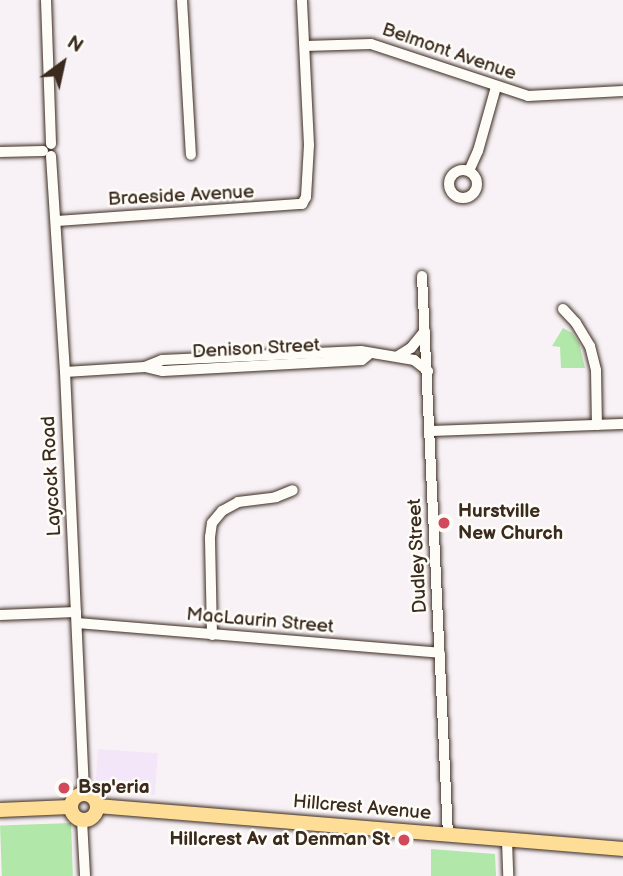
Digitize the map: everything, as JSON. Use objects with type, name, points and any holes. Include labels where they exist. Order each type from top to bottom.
[{"type":"main road","points":[[84,793],[93,797],[97,806],[93,816],[82,820],[73,814],[70,807],[76,796],[84,793]]},
{"type":"main road","name":"Hillcrest Avenue","points":[[97,806],[623,849]]},
{"type":"main road","points":[[0,810],[70,807]]},
{"type":"street","name":"Laycock Road","points":[[46,0],[48,150],[57,221],[84,793]]},
{"type":"street","points":[[182,0],[191,155]]},
{"type":"street","points":[[302,0],[305,46]]},
{"type":"street","name":"Belmont Avenue","points":[[305,46],[371,44],[527,96],[623,91]]},
{"type":"street","name":"Braeside Avenue","points":[[57,221],[297,206],[305,201],[309,145],[305,46]]},
{"type":"street","points":[[469,171],[478,151],[496,87]]},
{"type":"street","points":[[0,152],[48,150]]},
{"type":"street","name":"Dudley Street","points":[[422,276],[448,835]]},
{"type":"street","points":[[563,309],[576,323],[590,346],[596,370],[597,425]]},
{"type":"street","points":[[398,356],[411,348],[425,331]]},
{"type":"street","name":"Denison Street","points":[[65,372],[145,368],[162,360],[361,351],[368,355],[398,356],[414,360],[428,371]]},
{"type":"street","points":[[430,431],[623,424]]},
{"type":"street","points":[[212,635],[209,537],[212,523],[222,511],[238,502],[276,497],[293,490]]},
{"type":"street","name":"MacLaurin Street","points":[[0,615],[77,618],[212,635],[440,653]]},
{"type":"street","points":[[82,820],[85,876]]},
{"type":"street","points":[[507,840],[508,876]]},
{"type":"shaded area","points":[[98,749],[158,753],[155,795],[95,791]]},
{"type":"green space","points":[[563,328],[572,333],[579,343],[585,368],[561,368],[560,347],[552,346]]},
{"type":"green space","points":[[71,823],[73,876],[2,876],[0,825]]},
{"type":"green space","points":[[431,849],[495,854],[496,876],[431,876]]},
{"type":"place","name":"Hurstville New Church","points":[[444,523]]},
{"type":"place","name":"Bsp'eria","points":[[64,788]]},
{"type":"place","name":"Hillcrest Av at Denman St","points":[[404,840]]}]
